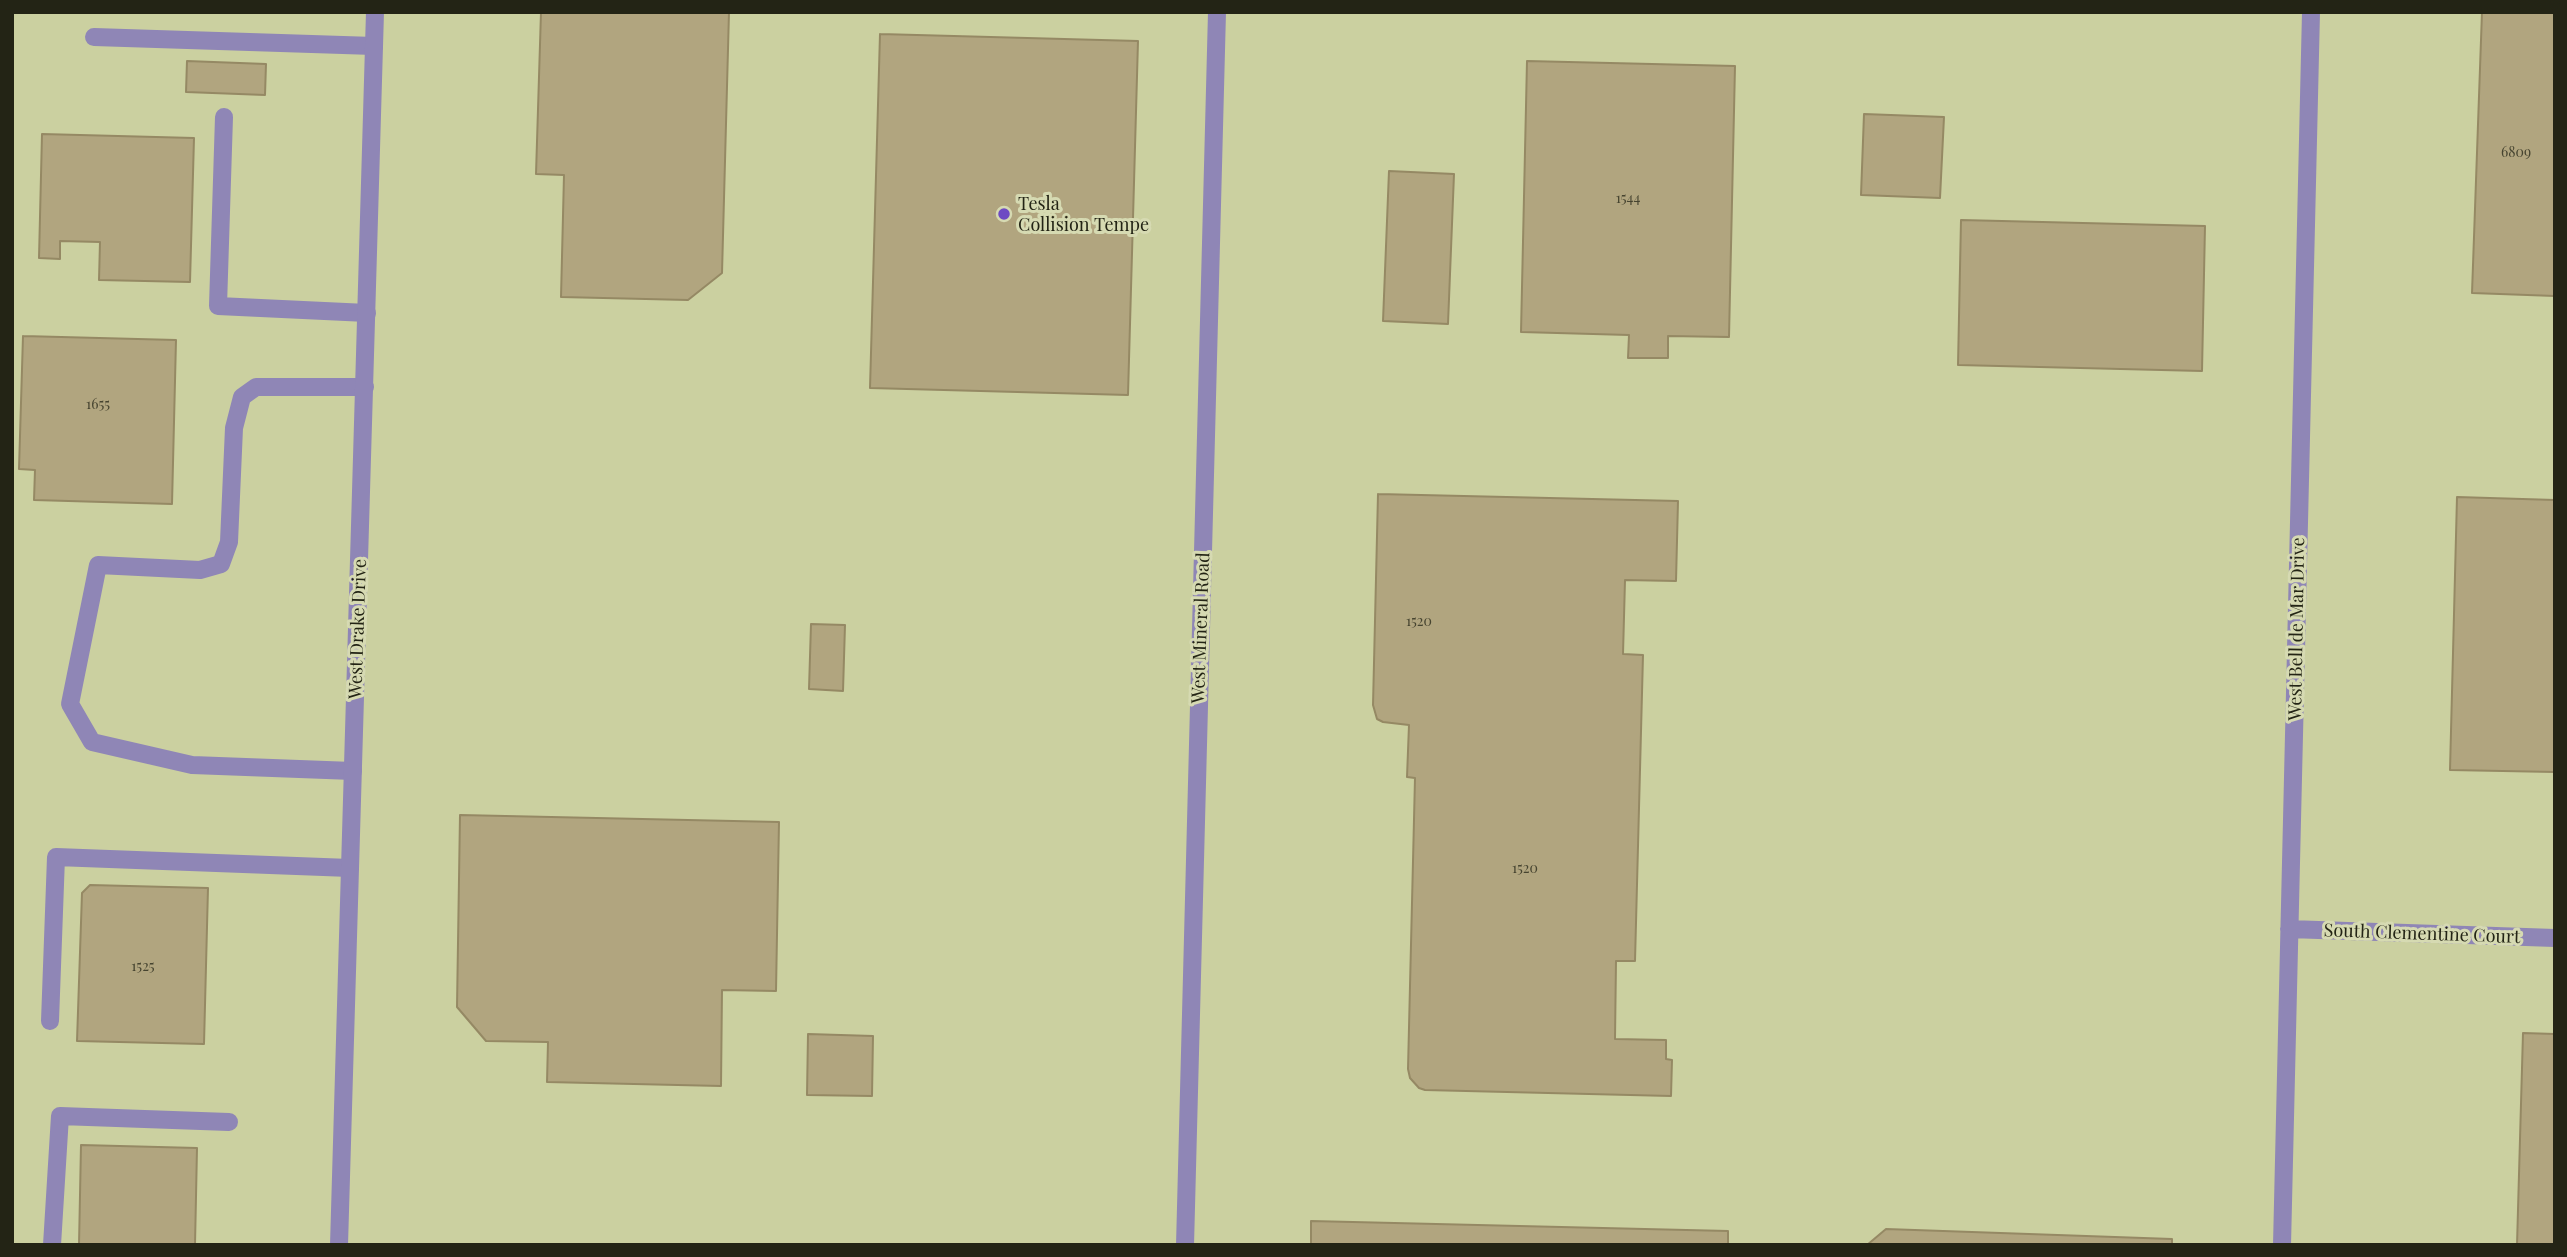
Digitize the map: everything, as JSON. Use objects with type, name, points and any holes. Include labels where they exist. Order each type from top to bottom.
[{"type":"street","name":"West Drake Drive","points":[[339,1245],[376,12]]},
{"type":"street","name":"West Mineral Road","points":[[1185,1245],[1217,12]]},
{"type":"street","name":"West Bell de Mar Drive","points":[[2282,1245],[2311,12]]},
{"type":"street","points":[[94,37],[374,46]]},
{"type":"street","points":[[223,117],[218,306],[367,313]]},
{"type":"street","points":[[353,771],[192,765],[92,742],[70,704],[98,565],[200,570],[221,564],[229,542],[234,428],[242,397],[256,387],[365,387]]},
{"type":"street","points":[[50,1021],[57,857],[350,868]]},
{"type":"street","name":"South Clementine Court","points":[[2289,929],[2555,938]]},
{"type":"street","points":[[52,1245],[60,1116],[229,1122]]},
{"type":"shaded area","points":[[12,12],[2555,12],[2555,1245],[12,1245]]},
{"type":"building","points":[[541,12],[729,12],[722,273],[688,300],[561,297],[564,175],[536,174]]},
{"type":"building","points":[[2482,12],[2555,12],[2555,296],[2472,293]]},
{"type":"building","name":"Tesla Collision Tempe","points":[[880,34],[1138,41],[1128,395],[870,388]]},
{"type":"building","points":[[187,61],[266,64],[265,95],[186,92]]},
{"type":"building","points":[[1527,61],[1735,66],[1729,337],[1668,336],[1668,358],[1628,358],[1629,335],[1521,332]]},
{"type":"building","points":[[1864,114],[1944,117],[1940,198],[1861,195]]},
{"type":"building","points":[[42,134],[194,138],[190,282],[99,280],[100,242],[60,241],[60,259],[39,258]]},
{"type":"building","points":[[1389,171],[1454,174],[1448,324],[1383,321]]},
{"type":"building","points":[[1961,220],[2205,226],[2202,371],[1958,365]]},
{"type":"building","points":[[23,336],[176,340],[172,504],[34,500],[35,470],[19,469]]},
{"type":"building","points":[[1378,494],[1678,501],[1676,581],[1625,580],[1623,654],[1643,655],[1635,961],[1616,961],[1615,1039],[1666,1040],[1666,1059],[1672,1060],[1671,1096],[1425,1090],[1419,1088],[1410,1078],[1408,1069],[1415,778],[1407,777],[1409,725],[1377,719],[1373,705]]},
{"type":"building","points":[[2457,497],[2555,500],[2555,772],[2450,770]]},
{"type":"building","points":[[811,624],[845,625],[843,691],[809,689]]},
{"type":"building","points":[[460,815],[779,822],[776,991],[722,990],[721,1086],[547,1082],[548,1042],[486,1041],[457,1007]]},
{"type":"building","points":[[90,885],[208,888],[204,1044],[77,1041],[82,893]]},
{"type":"building","points":[[2523,1033],[2555,1034],[2555,1245],[2517,1245]]},
{"type":"building","points":[[808,1034],[873,1036],[872,1096],[807,1095]]},
{"type":"building","points":[[81,1145],[197,1148],[195,1245],[79,1245]]},
{"type":"building","points":[[1311,1221],[1728,1231],[1728,1245],[1311,1245]]},
{"type":"building","points":[[1886,1229],[2172,1239],[2172,1245],[1867,1245]]},
{"type":"place","name":"Tesla Collision Tempe","points":[[1004,214]]}]
